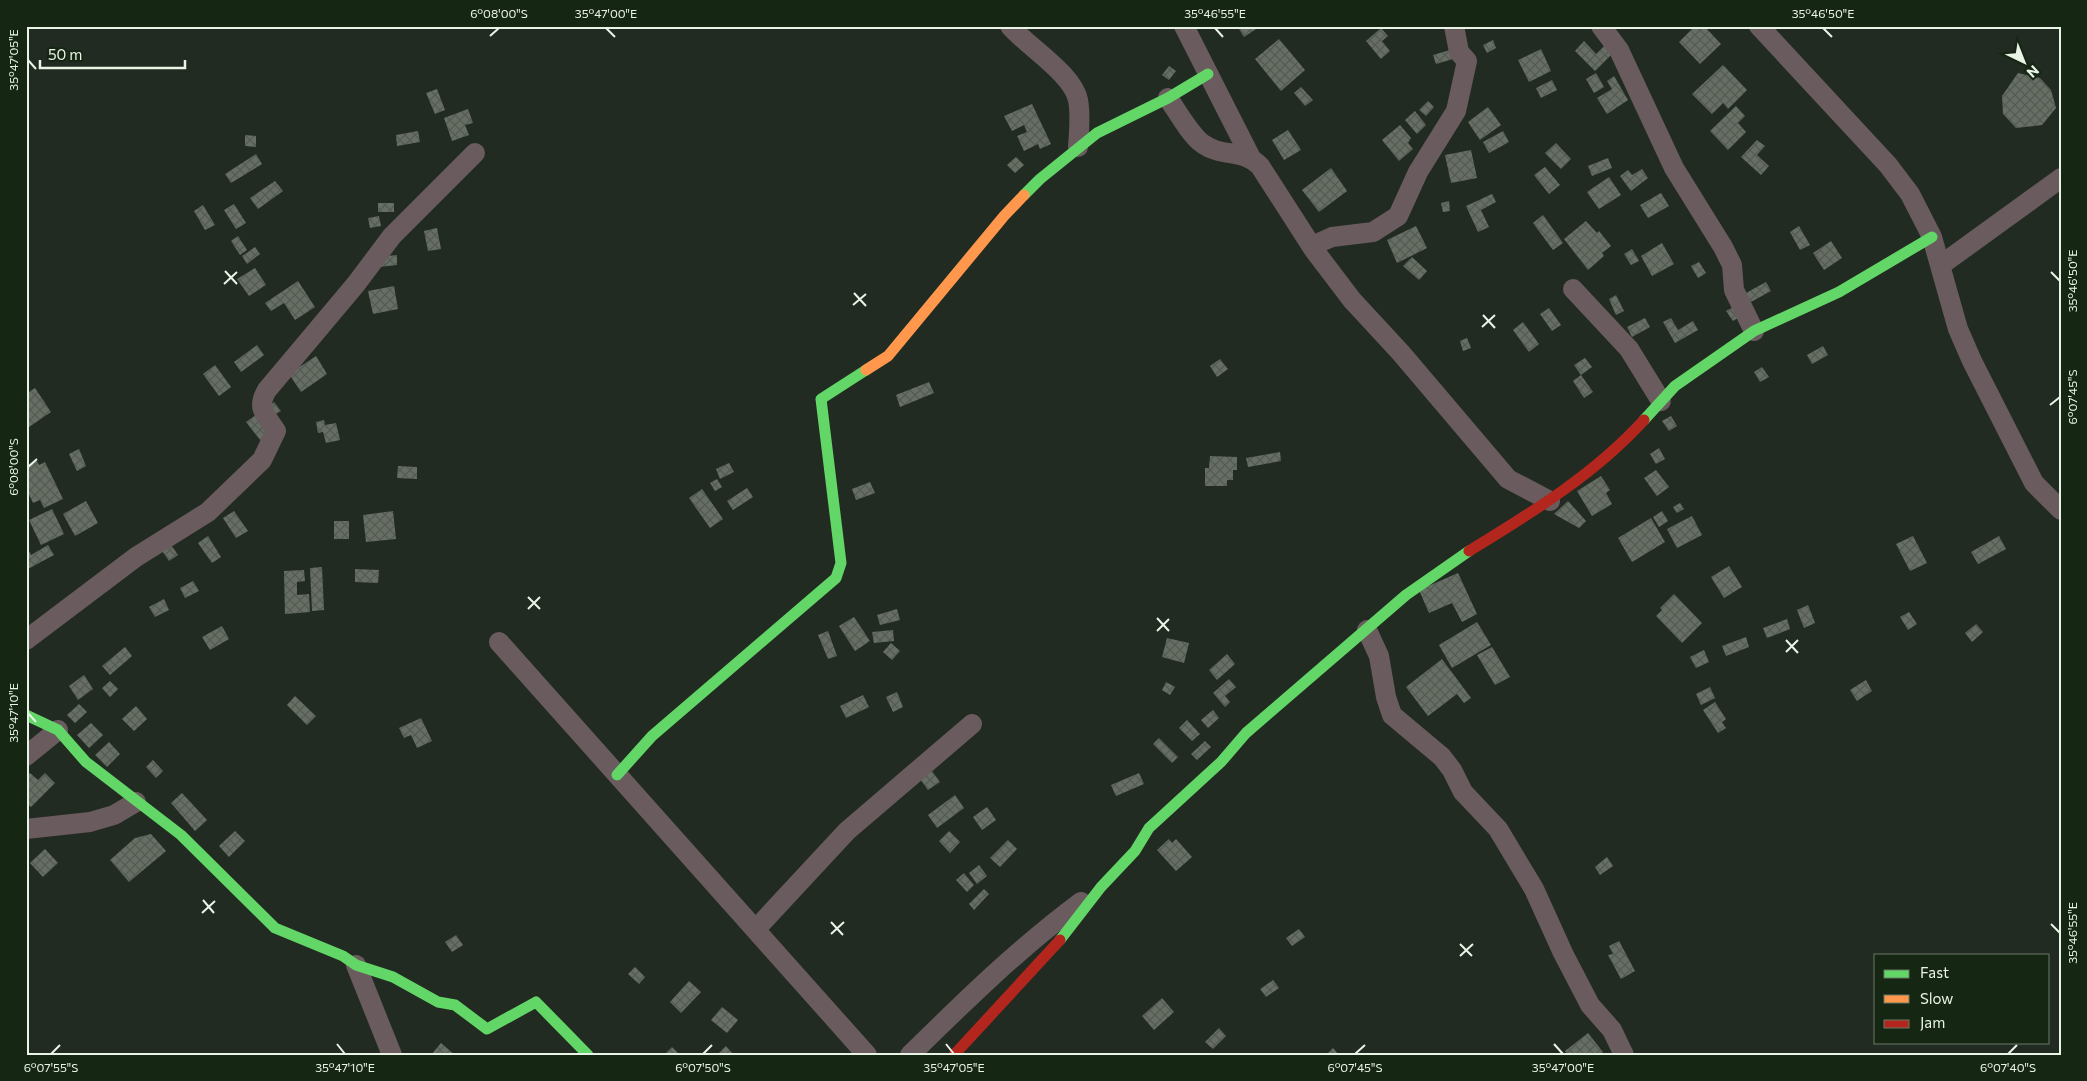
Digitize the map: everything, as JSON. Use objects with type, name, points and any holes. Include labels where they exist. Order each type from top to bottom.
[{"type":"street","points":[[1010,26],[1056,68],[1075,91],[1079,108],[1078,147]]},
{"type":"street","points":[[1184,26],[1250,156],[1260,166],[1312,246],[1352,300],[1401,353],[1508,479],[1550,501]]},
{"type":"street","points":[[1312,246],[1332,237],[1373,232],[1398,216],[1418,172],[1456,111],[1467,61],[1459,52],[1454,26]]},
{"type":"street","points":[[1600,26],[1619,50],[1674,168],[1729,259],[1732,265],[1734,290],[1754,332]]},
{"type":"street","points":[[1759,26],[1888,165],[1910,194],[1932,236],[1958,329],[1972,361],[2034,483],[2061,510]]},
{"type":"street","points":[[618,775],[652,736],[836,578],[841,563],[821,399],[888,356],[1004,216],[1040,179],[1078,147],[1097,133],[1168,98],[1208,74]]},
{"type":"street","points":[[1168,98],[1197,140],[1204,146],[1216,151],[1250,156]]},
{"type":"street","points":[[26,640],[136,557],[208,512],[262,460],[276,431],[261,406],[261,399],[267,390],[356,284],[392,236],[475,153]]},
{"type":"street","points":[[1940,265],[2061,178]]},
{"type":"street","points":[[954,1055],[1050,953],[1101,887],[1135,851],[1149,828],[1221,762],[1246,733],[1368,630],[1406,595],[1436,573],[1550,501],[1634,431],[1661,401],[1695,370],[1754,332],[1839,292],[1932,236]]},
{"type":"street","points":[[1573,289],[1629,349],[1661,401]]},
{"type":"street","points":[[1368,630],[1379,656],[1386,697],[1392,716],[1442,757],[1452,770],[1463,792],[1498,829],[1534,889],[1562,953],[1590,1005],[1612,1030],[1624,1055]]},
{"type":"street","points":[[499,642],[867,1055]]},
{"type":"street","points":[[26,715],[58,730],[86,762],[116,783],[136,802],[187,841],[275,928],[343,956],[356,965],[393,977],[438,1002],[455,1005],[486,1030],[536,1002],[588,1055]]},
{"type":"street","points":[[756,929],[847,831],[972,724]]},
{"type":"street","points":[[26,756],[58,730]]},
{"type":"street","points":[[26,829],[90,822],[114,815],[136,802]]},
{"type":"street","points":[[918,1053],[976,988],[1033,938],[1101,887]]},
{"type":"street","points":[[356,965],[392,1055]]},
{"type":"building","points":[[1243,26],[1259,27],[1244,37],[1239,29]]},
{"type":"building","points":[[1695,26],[1704,26],[1721,44],[1700,64],[1679,42]]},
{"type":"building","points":[[1381,28],[1388,36],[1382,41],[1390,51],[1381,59],[1366,41]]},
{"type":"building","points":[[1279,39],[1305,70],[1281,91],[1255,59]]},
{"type":"building","points":[[1493,40],[1496,48],[1487,53],[1483,45]]},
{"type":"building","points":[[1584,41],[1596,54],[1605,45],[1613,53],[1595,71],[1575,51]]},
{"type":"building","points":[[1541,49],[1551,71],[1529,82],[1518,60]]},
{"type":"building","points":[[1450,50],[1453,59],[1436,64],[1433,55]]},
{"type":"building","points":[[1723,65],[1747,90],[1728,109],[1723,103],[1712,114],[1692,94]]},
{"type":"building","points":[[1169,66],[1176,71],[1169,80],[1162,75]]},
{"type":"building","points":[[1596,73],[1604,87],[1594,93],[1586,79]]},
{"type":"building","points":[[2018,73],[2040,78],[2051,90],[2056,108],[2042,125],[2016,128],[2003,114],[2002,96]]},
{"type":"building","points":[[1614,76],[1628,100],[1607,114],[1597,98],[1612,89],[1607,81]]},
{"type":"building","points":[[1552,80],[1557,90],[1541,98],[1536,88]]},
{"type":"building","points":[[1301,87],[1313,100],[1305,106],[1294,93]]},
{"type":"building","points":[[437,89],[445,110],[435,114],[426,93]]},
{"type":"building","points":[[1428,101],[1434,107],[1426,116],[1419,110]]},
{"type":"building","points":[[1032,104],[1051,144],[1040,149],[1038,144],[1024,151],[1017,136],[1027,132],[1024,125],[1012,131],[1004,116]]},
{"type":"building","points":[[1736,106],[1745,116],[1738,123],[1746,132],[1728,150],[1710,131]]},
{"type":"building","points":[[1488,107],[1501,125],[1480,140],[1468,122]]},
{"type":"building","points":[[468,109],[473,123],[465,125],[469,135],[452,141],[444,118]]},
{"type":"building","points":[[1415,111],[1426,125],[1417,134],[1405,120]]},
{"type":"building","points":[[1400,125],[1411,138],[1408,143],[1413,149],[1399,161],[1382,140]]},
{"type":"building","points":[[1288,130],[1301,150],[1284,160],[1272,140]]},
{"type":"building","points":[[418,131],[420,142],[397,146],[396,135]]},
{"type":"building","points":[[1503,131],[1509,142],[1489,153],[1483,142]]},
{"type":"building","points":[[245,135],[256,136],[256,147],[245,146]]},
{"type":"building","points":[[1757,140],[1765,146],[1757,155],[1769,166],[1761,175],[1741,157]]},
{"type":"building","points":[[1556,143],[1571,159],[1561,169],[1545,153]]},
{"type":"building","points":[[1471,150],[1477,178],[1451,183],[1445,155]]},
{"type":"building","points":[[256,154],[262,164],[231,183],[225,174]]},
{"type":"building","points":[[1016,157],[1024,165],[1015,173],[1007,165]]},
{"type":"building","points":[[1608,158],[1612,168],[1592,176],[1588,166]]},
{"type":"building","points":[[1545,167],[1560,185],[1549,194],[1534,175]]},
{"type":"building","points":[[1331,168],[1347,191],[1319,212],[1302,190]]},
{"type":"building","points":[[1642,169],[1648,178],[1631,191],[1620,176],[1628,170],[1632,175]]},
{"type":"building","points":[[1609,177],[1621,195],[1599,209],[1587,192]]},
{"type":"building","points":[[275,181],[283,191],[258,209],[250,198]]},
{"type":"building","points":[[1661,193],[1669,206],[1648,218],[1640,205]]},
{"type":"building","points":[[1492,194],[1496,202],[1481,210],[1489,227],[1478,232],[1466,206]]},
{"type":"building","points":[[1449,201],[1450,211],[1443,212],[1441,203]]},
{"type":"building","points":[[378,203],[394,203],[394,212],[378,212]]},
{"type":"building","points":[[234,204],[246,223],[236,229],[224,210]]},
{"type":"building","points":[[203,205],[215,225],[205,230],[194,211]]},
{"type":"building","points":[[1543,215],[1563,243],[1553,250],[1533,223]]},
{"type":"building","points":[[379,216],[381,226],[370,228],[368,218]]},
{"type":"building","points":[[1586,221],[1597,233],[1599,231],[1611,246],[1602,253],[1604,256],[1588,270],[1564,239]]},
{"type":"building","points":[[1416,226],[1427,248],[1397,263],[1387,240]]},
{"type":"building","points":[[1799,226],[1810,245],[1800,250],[1790,232]]},
{"type":"building","points":[[437,228],[441,249],[428,251],[424,231]]},
{"type":"building","points":[[238,236],[247,250],[240,255],[231,241]]},
{"type":"building","points":[[1831,241],[1842,258],[1824,270],[1813,253]]},
{"type":"building","points":[[1662,243],[1674,264],[1652,276],[1641,256]]},
{"type":"building","points":[[255,247],[260,254],[247,264],[242,256]]},
{"type":"building","points":[[1632,249],[1639,261],[1631,265],[1624,254]]},
{"type":"building","points":[[397,255],[397,265],[379,267],[378,257]]},
{"type":"building","points":[[1412,257],[1427,271],[1419,280],[1403,266]]},
{"type":"building","points":[[1699,262],[1706,273],[1698,278],[1691,266]]},
{"type":"building","points":[[255,268],[266,285],[249,296],[237,279]]},
{"type":"building","points":[[298,281],[315,307],[295,320],[284,303],[271,311],[265,303]]},
{"type":"building","points":[[1766,282],[1771,291],[1749,303],[1744,294]]},
{"type":"building","points":[[394,286],[398,309],[373,314],[368,291]]},
{"type":"building","points":[[1616,295],[1624,311],[1616,315],[1609,299]]},
{"type":"building","points":[[1735,306],[1741,316],[1733,321],[1726,311]]},
{"type":"building","points":[[1549,308],[1561,325],[1552,331],[1540,314]]},
{"type":"building","points":[[1645,318],[1650,327],[1632,337],[1627,327]]},
{"type":"building","points":[[1671,318],[1678,330],[1693,321],[1698,330],[1675,343],[1663,322]]},
{"type":"building","points":[[1523,322],[1539,344],[1529,352],[1513,330]]},
{"type":"building","points":[[1467,338],[1471,348],[1463,351],[1460,341]]},
{"type":"building","points":[[257,345],[264,355],[241,372],[234,362]]},
{"type":"building","points":[[1823,346],[1828,355],[1812,364],[1807,355]]},
{"type":"building","points":[[316,356],[327,374],[301,392],[289,374]]},
{"type":"building","points":[[1585,358],[1592,367],[1581,375],[1574,365]]},
{"type":"building","points":[[1220,359],[1228,369],[1217,377],[1210,366]]},
{"type":"building","points":[[215,365],[231,387],[219,396],[203,374]]},
{"type":"building","points":[[1762,367],[1769,377],[1760,382],[1754,372]]},
{"type":"building","points":[[1581,375],[1593,392],[1584,398],[1573,381]]},
{"type":"building","points":[[929,382],[934,393],[900,407],[896,395]]},
{"type":"building","points":[[35,388],[51,412],[26,429],[26,394]]},
{"type":"building","points":[[274,402],[281,411],[273,416],[267,408]]},
{"type":"building","points":[[257,414],[272,432],[261,441],[246,422]]},
{"type":"building","points":[[1671,416],[1677,426],[1669,431],[1662,421]]},
{"type":"building","points":[[324,420],[325,425],[336,423],[340,440],[326,443],[323,432],[318,433],[316,422]]},
{"type":"building","points":[[1659,448],[1665,459],[1656,464],[1650,454]]},
{"type":"building","points":[[79,449],[86,466],[77,471],[69,454]]},
{"type":"building","points":[[1280,452],[1281,461],[1248,467],[1246,458]]},
{"type":"building","points":[[1210,456],[1237,457],[1237,470],[1233,470],[1233,480],[1227,480],[1227,486],[1205,486],[1205,468],[1209,468]]},
{"type":"building","points":[[37,461],[39,465],[45,462],[63,499],[44,508],[40,500],[33,503],[26,488],[26,466]]},
{"type":"building","points":[[729,463],[734,472],[720,479],[716,469]]},
{"type":"building","points":[[398,466],[417,467],[417,479],[397,478]]},
{"type":"building","points":[[1656,470],[1669,487],[1657,496],[1644,478]]},
{"type":"building","points":[[1601,476],[1610,490],[1606,493],[1612,504],[1592,516],[1577,491]]},
{"type":"building","points":[[717,479],[722,487],[715,491],[710,483]]},
{"type":"building","points":[[870,482],[875,493],[856,500],[852,489]]},
{"type":"building","points":[[747,488],[753,497],[733,510],[727,501]]},
{"type":"building","points":[[702,489],[723,519],[710,528],[689,498]]},
{"type":"building","points":[[86,501],[98,523],[75,536],[63,514]]},
{"type":"building","points":[[1568,501],[1586,521],[1579,528],[1554,514]]},
{"type":"building","points":[[1680,503],[1684,509],[1677,513],[1673,507]]},
{"type":"building","points":[[52,509],[64,534],[41,545],[29,520]]},
{"type":"building","points":[[234,511],[248,531],[236,538],[223,518]]},
{"type":"building","points":[[393,511],[396,539],[366,542],[363,515]]},
{"type":"building","points":[[1662,511],[1668,521],[1659,527],[1653,517]]},
{"type":"building","points":[[1692,516],[1702,535],[1677,548],[1667,529]]},
{"type":"building","points":[[1651,518],[1665,542],[1632,562],[1618,538]]},
{"type":"building","points":[[334,521],[349,521],[349,539],[334,539]]},
{"type":"building","points":[[208,536],[221,557],[212,563],[198,543]]},
{"type":"building","points":[[1913,536],[1927,563],[1910,571],[1896,544]]},
{"type":"building","points":[[1999,536],[2006,549],[1978,564],[1971,552]]},
{"type":"building","points":[[169,542],[178,555],[169,561],[160,548]]},
{"type":"building","points":[[26,545],[31,555],[48,545],[54,555],[26,570]]},
{"type":"building","points":[[1729,566],[1742,587],[1724,598],[1711,577]]},
{"type":"building","points":[[322,567],[324,610],[312,611],[310,568]]},
{"type":"building","points":[[355,569],[379,570],[378,583],[355,582]]},
{"type":"building","points":[[304,570],[305,581],[297,582],[297,595],[309,594],[310,612],[285,614],[284,571]]},
{"type":"building","points":[[1458,573],[1477,614],[1462,622],[1452,603],[1429,613],[1419,590]]},
{"type":"building","points":[[193,581],[199,591],[185,598],[180,588]]},
{"type":"building","points":[[1674,594],[1702,623],[1682,643],[1656,616],[1662,610],[1660,608]]},
{"type":"building","points":[[164,599],[169,610],[155,617],[149,607]]},
{"type":"building","points":[[1808,605],[1815,623],[1804,628],[1797,610]]},
{"type":"building","points":[[897,609],[900,620],[880,625],[877,615]]},
{"type":"building","points":[[1909,612],[1917,624],[1908,630],[1900,617]]},
{"type":"building","points":[[854,617],[870,641],[855,651],[839,626]]},
{"type":"building","points":[[1787,619],[1790,629],[1767,638],[1763,628]]},
{"type":"building","points":[[1477,622],[1491,645],[1452,668],[1439,645]]},
{"type":"building","points":[[1976,624],[1983,632],[1972,642],[1965,633]]},
{"type":"building","points":[[222,626],[229,639],[210,650],[202,637]]},
{"type":"building","points":[[893,630],[894,641],[874,643],[872,632]]},
{"type":"building","points":[[828,631],[837,656],[828,659],[818,635]]},
{"type":"building","points":[[1746,637],[1749,647],[1726,656],[1722,646]]},
{"type":"building","points":[[1167,638],[1189,643],[1184,663],[1162,657]]},
{"type":"building","points":[[891,643],[900,651],[892,660],[883,652]]},
{"type":"building","points":[[125,647],[132,656],[110,675],[102,666]]},
{"type":"building","points":[[1492,647],[1510,677],[1495,685],[1477,655]]},
{"type":"building","points":[[1704,650],[1709,662],[1696,668],[1690,657]]},
{"type":"building","points":[[1227,654],[1235,664],[1217,680],[1209,670]]},
{"type":"building","points":[[1442,659],[1471,698],[1464,703],[1457,694],[1428,716],[1406,687]]},
{"type":"building","points":[[84,675],[93,689],[78,700],[69,686]]},
{"type":"building","points":[[1229,679],[1236,687],[1225,696],[1230,702],[1225,707],[1213,693]]},
{"type":"building","points":[[1866,680],[1872,691],[1857,701],[1850,690]]},
{"type":"building","points":[[110,681],[118,689],[110,697],[102,688]]},
{"type":"building","points":[[1166,682],[1175,687],[1170,695],[1162,690]]},
{"type":"building","points":[[1710,687],[1715,698],[1701,705],[1696,694]]},
{"type":"building","points":[[897,692],[903,707],[893,712],[886,697]]},
{"type":"building","points":[[863,695],[869,707],[846,718],[840,706]]},
{"type":"building","points":[[295,696],[316,716],[307,725],[287,705]]},
{"type":"building","points":[[1715,702],[1726,719],[1722,722],[1726,728],[1718,733],[1703,710]]},
{"type":"building","points":[[79,704],[87,712],[75,723],[67,715]]},
{"type":"building","points":[[136,706],[147,719],[134,731],[122,719]]},
{"type":"building","points":[[1213,710],[1219,718],[1208,728],[1201,720]]},
{"type":"building","points":[[421,718],[432,741],[417,748],[411,735],[404,738],[399,728]]},
{"type":"building","points":[[1187,720],[1200,734],[1192,741],[1179,728]]},
{"type":"building","points":[[91,723],[103,735],[89,748],[77,735]]},
{"type":"building","points":[[1159,738],[1178,757],[1172,763],[1153,744]]},
{"type":"building","points":[[1205,741],[1211,747],[1197,760],[1191,754]]},
{"type":"building","points":[[109,742],[120,754],[107,767],[95,755]]},
{"type":"building","points":[[153,760],[163,771],[156,778],[146,767]]},
{"type":"building","points":[[929,767],[940,782],[928,790],[917,775]]},
{"type":"building","points":[[30,773],[38,780],[45,773],[55,783],[31,807],[26,803],[26,776]]},
{"type":"building","points":[[1139,773],[1144,784],[1116,796],[1111,785]]},
{"type":"building","points":[[182,793],[207,820],[195,831],[171,803]]},
{"type":"building","points":[[955,795],[964,808],[937,828],[928,815]]},
{"type":"building","points":[[987,807],[996,820],[982,830],[973,817]]},
{"type":"building","points":[[235,831],[245,841],[229,857],[219,846]]},
{"type":"building","points":[[949,831],[960,842],[950,853],[939,841]]},
{"type":"building","points":[[151,834],[166,851],[129,882],[110,860],[135,838]]},
{"type":"building","points":[[1169,839],[1172,843],[1176,839],[1192,857],[1176,871],[1157,850]]},
{"type":"building","points":[[1008,840],[1017,849],[1000,867],[990,858]]},
{"type":"building","points":[[45,849],[58,863],[43,877],[30,863]]},
{"type":"building","points":[[1607,857],[1613,866],[1600,875],[1595,867]]},
{"type":"building","points":[[979,865],[987,876],[977,884],[969,873]]},
{"type":"building","points":[[964,873],[974,885],[967,892],[956,880]]},
{"type":"building","points":[[984,889],[989,894],[974,910],[969,904]]},
{"type":"building","points":[[1299,929],[1305,937],[1292,946],[1286,938]]},
{"type":"building","points":[[456,935],[463,945],[452,952],[445,942]]},
{"type":"building","points":[[1619,941],[1635,971],[1621,979],[1608,955],[1613,954],[1609,946]]},
{"type":"building","points":[[635,967],[645,977],[639,984],[628,974]]},
{"type":"building","points":[[1273,980],[1279,988],[1266,997],[1260,989]]},
{"type":"building","points":[[689,981],[701,992],[681,1013],[670,1002]]},
{"type":"building","points":[[1162,998],[1174,1012],[1154,1030],[1142,1016]]},
{"type":"building","points":[[722,1007],[738,1020],[727,1033],[711,1020]]},
{"type":"building","points":[[1219,1028],[1226,1036],[1213,1049],[1205,1042]]},
{"type":"building","points":[[1588,1033],[1603,1052],[1599,1055],[1568,1055],[1565,1051]]},
{"type":"building","points":[[441,1043],[455,1055],[431,1055]]},
{"type":"building","points":[[726,1046],[734,1055],[717,1055]]},
{"type":"building","points":[[672,1047],[680,1055],[664,1055]]},
{"type":"building","points":[[1333,1048],[1339,1055],[1326,1055]]},
{"type":"traffic: fast","points":[[1024,195],[1040,179],[1097,133],[1168,98],[1208,74]]},
{"type":"traffic: fast","points":[[1644,420],[1675,386],[1754,331],[1839,292],[1932,237]]},
{"type":"traffic: fast","points":[[617,775],[652,736],[836,578],[841,563],[821,399],[866,370]]},
{"type":"traffic: fast","points":[[1060,940],[1101,887],[1135,851],[1149,828],[1221,762],[1246,733],[1406,595],[1469,551]]},
{"type":"traffic: fast","points":[[26,715],[58,730],[86,762],[181,835],[275,928],[343,956],[356,965],[393,977],[438,1002],[455,1005],[487,1029],[536,1002],[588,1055]]},
{"type":"traffic: slow","points":[[866,370],[888,356],[1004,216],[1024,195]]},
{"type":"traffic: jam","points":[[1469,551],[1583,476],[1625,440],[1644,420]]},
{"type":"traffic: jam","points":[[954,1055],[1060,940]]}]
